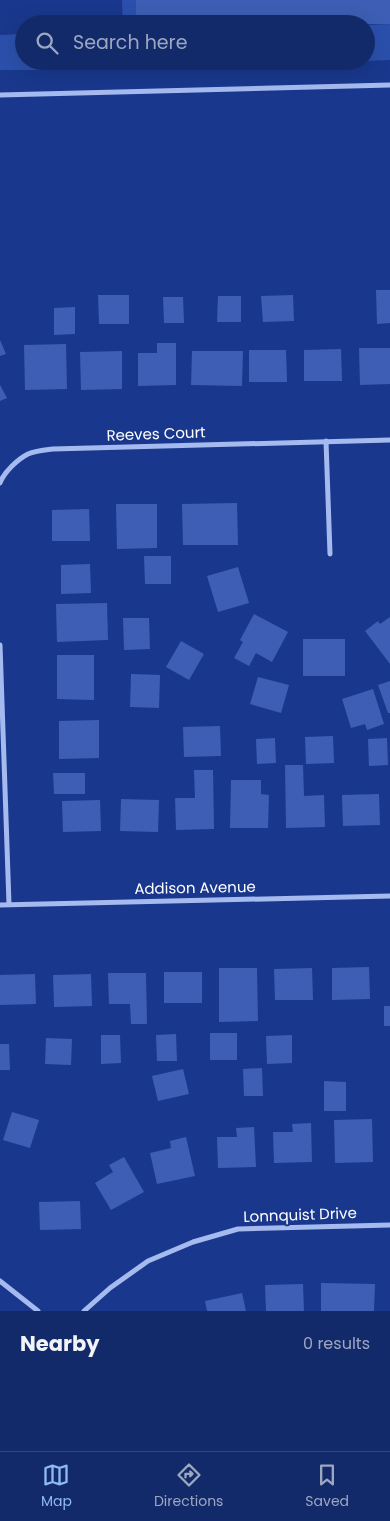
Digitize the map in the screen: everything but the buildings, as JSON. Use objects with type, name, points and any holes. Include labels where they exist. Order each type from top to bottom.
[{"type":"street","points":[[0,95],[390,85]]},
{"type":"street","name":"Reeves Court","points":[[0,483],[1,479],[13,465],[29,454],[53,449],[390,440]]},
{"type":"street","points":[[326,442],[330,554]]},
{"type":"street","points":[[0,645],[8,904]]},
{"type":"street","name":"Addison Avenue","points":[[0,905],[390,896]]},
{"type":"street","name":"Lonnquist Drive","points":[[84,1311],[110,1288],[148,1261],[193,1242],[238,1229],[390,1225]]},
{"type":"street","points":[[0,1281],[38,1311]]},
{"type":"shaded area","points":[[122,0],[136,0],[136,15],[123,15]]},
{"type":"shaded area","points":[[390,24],[390,60],[375,61],[375,25]]},
{"type":"shaded area","points":[[15,34],[15,70],[0,70],[0,35]]}]
